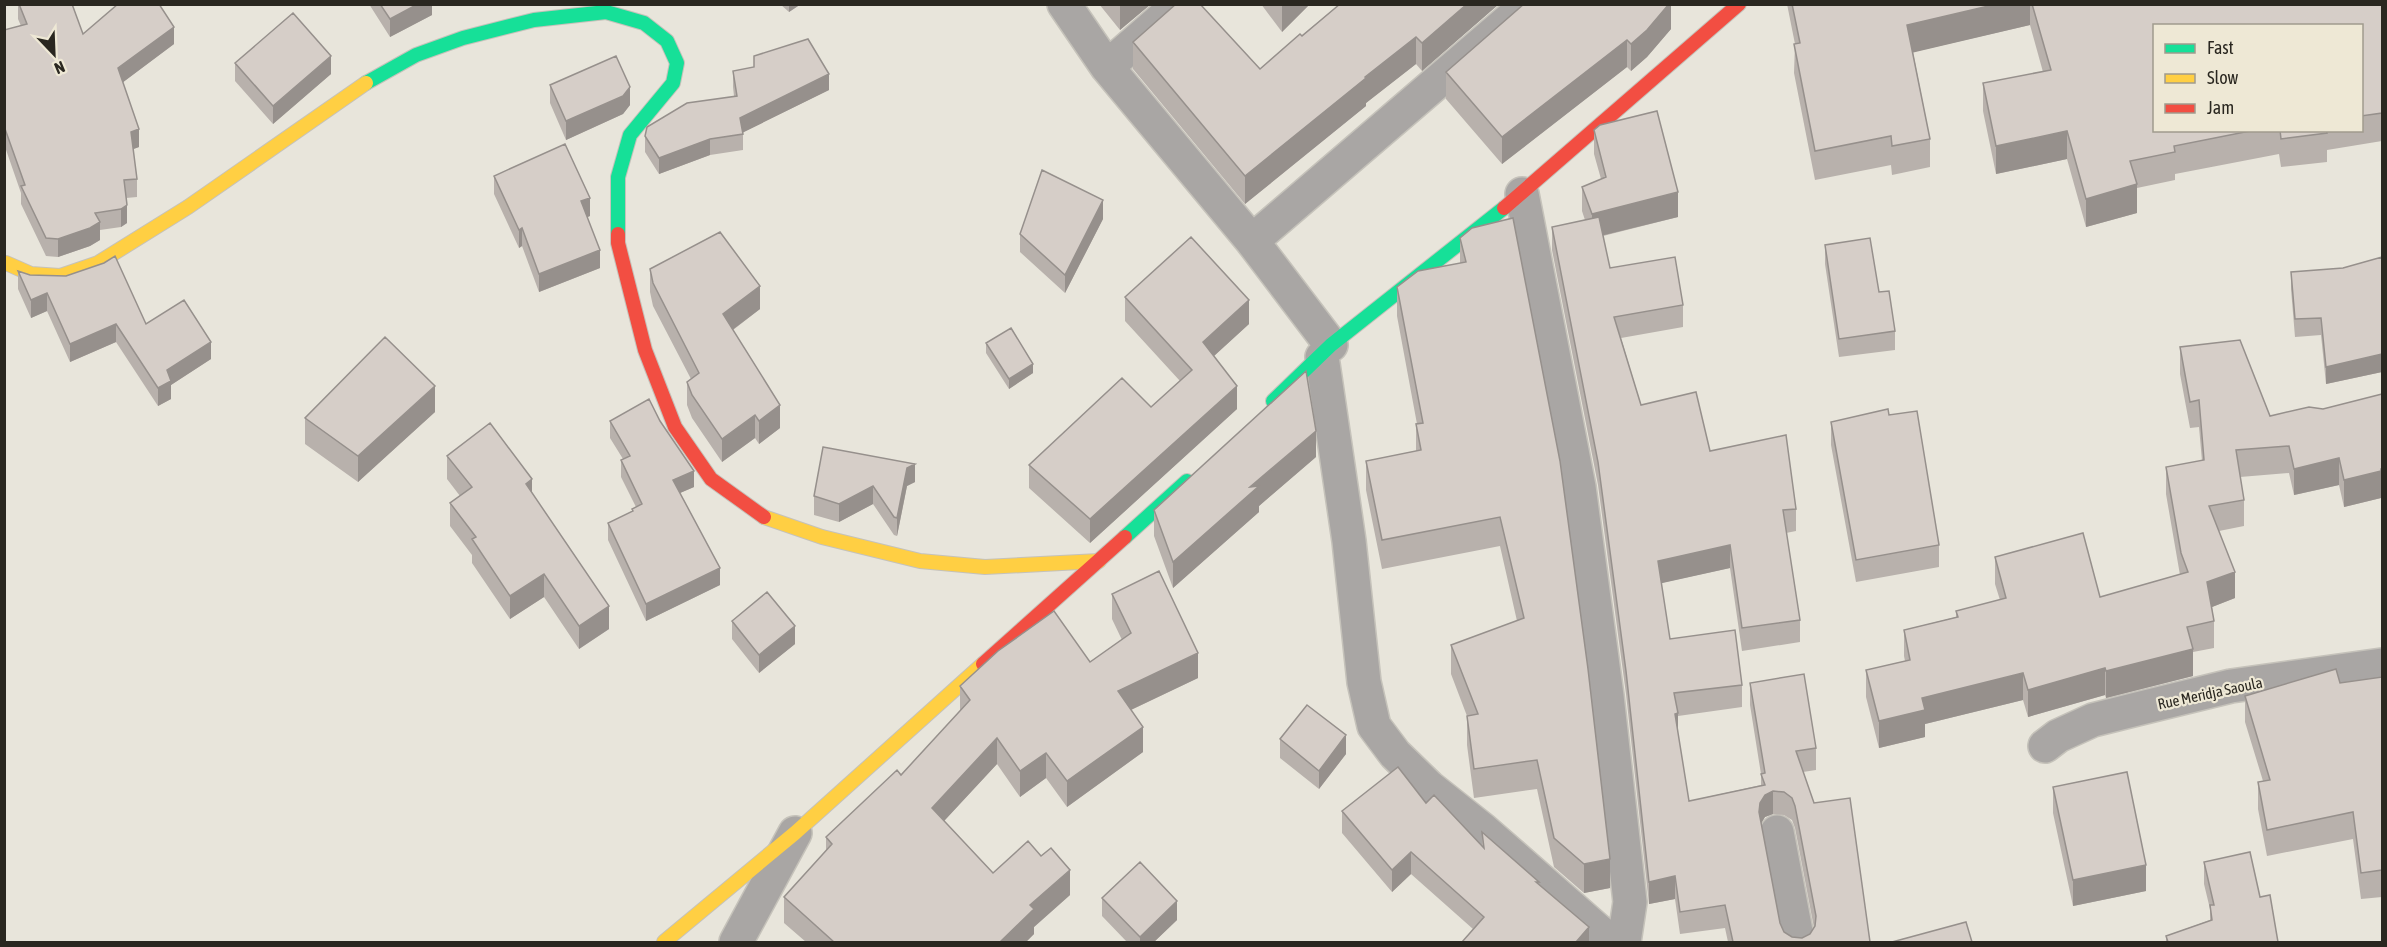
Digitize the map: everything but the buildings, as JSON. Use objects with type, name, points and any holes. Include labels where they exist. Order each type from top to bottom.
[{"type":"street","points":[[1064,4],[1107,67],[1252,241],[1327,351],[1364,682],[1374,726],[1395,754],[1429,787],[1482,829],[1611,942]]},
{"type":"street","points":[[1107,67],[1179,4]]},
{"type":"street","points":[[1252,241],[1528,4]]},
{"type":"street","points":[[1262,412],[1327,351],[1522,194],[1663,68],[1739,4]]},
{"type":"street","points":[[6,263],[31,274],[60,276],[98,263],[188,207],[361,86],[416,55],[463,38],[534,20],[606,12],[644,23],[667,41],[677,63],[673,83],[630,135],[618,177],[618,243],[645,350],[675,428],[711,479],[767,519],[822,537],[920,561],[985,567],[1099,561]]},
{"type":"street","points":[[1522,194],[1579,487],[1607,696],[1630,902],[1624,942]]},
{"type":"street","points":[[664,942],[795,833],[1194,475]]},
{"type":"street","name":"Rue Meridja Saoula","points":[[2045,746],[2058,736],[2093,720],[2147,706],[2232,686],[2382,665]]},
{"type":"street","points":[[1777,832],[1798,942]]},
{"type":"street","points":[[736,942],[795,833]]},
{"type":"traffic: fast","points":[[366,83],[416,55],[463,38],[534,20],[606,12],[644,23],[667,41],[677,63],[673,83],[630,135],[618,177],[618,234]]},
{"type":"traffic: fast","points":[[1273,401],[1331,345],[1504,208]]},
{"type":"traffic: fast","points":[[1125,537],[1187,481]]},
{"type":"traffic: slow","points":[[6,263],[31,274],[60,276],[98,263],[188,207],[366,83]]},
{"type":"traffic: slow","points":[[764,517],[822,537],[920,561],[985,567],[1099,561]]},
{"type":"traffic: slow","points":[[664,942],[795,833],[983,664]]},
{"type":"traffic: jam","points":[[1504,208],[1739,4]]},
{"type":"traffic: jam","points":[[618,234],[618,243],[645,350],[675,427],[711,479],[764,517]]},
{"type":"traffic: jam","points":[[983,664],[1125,537]]}]
